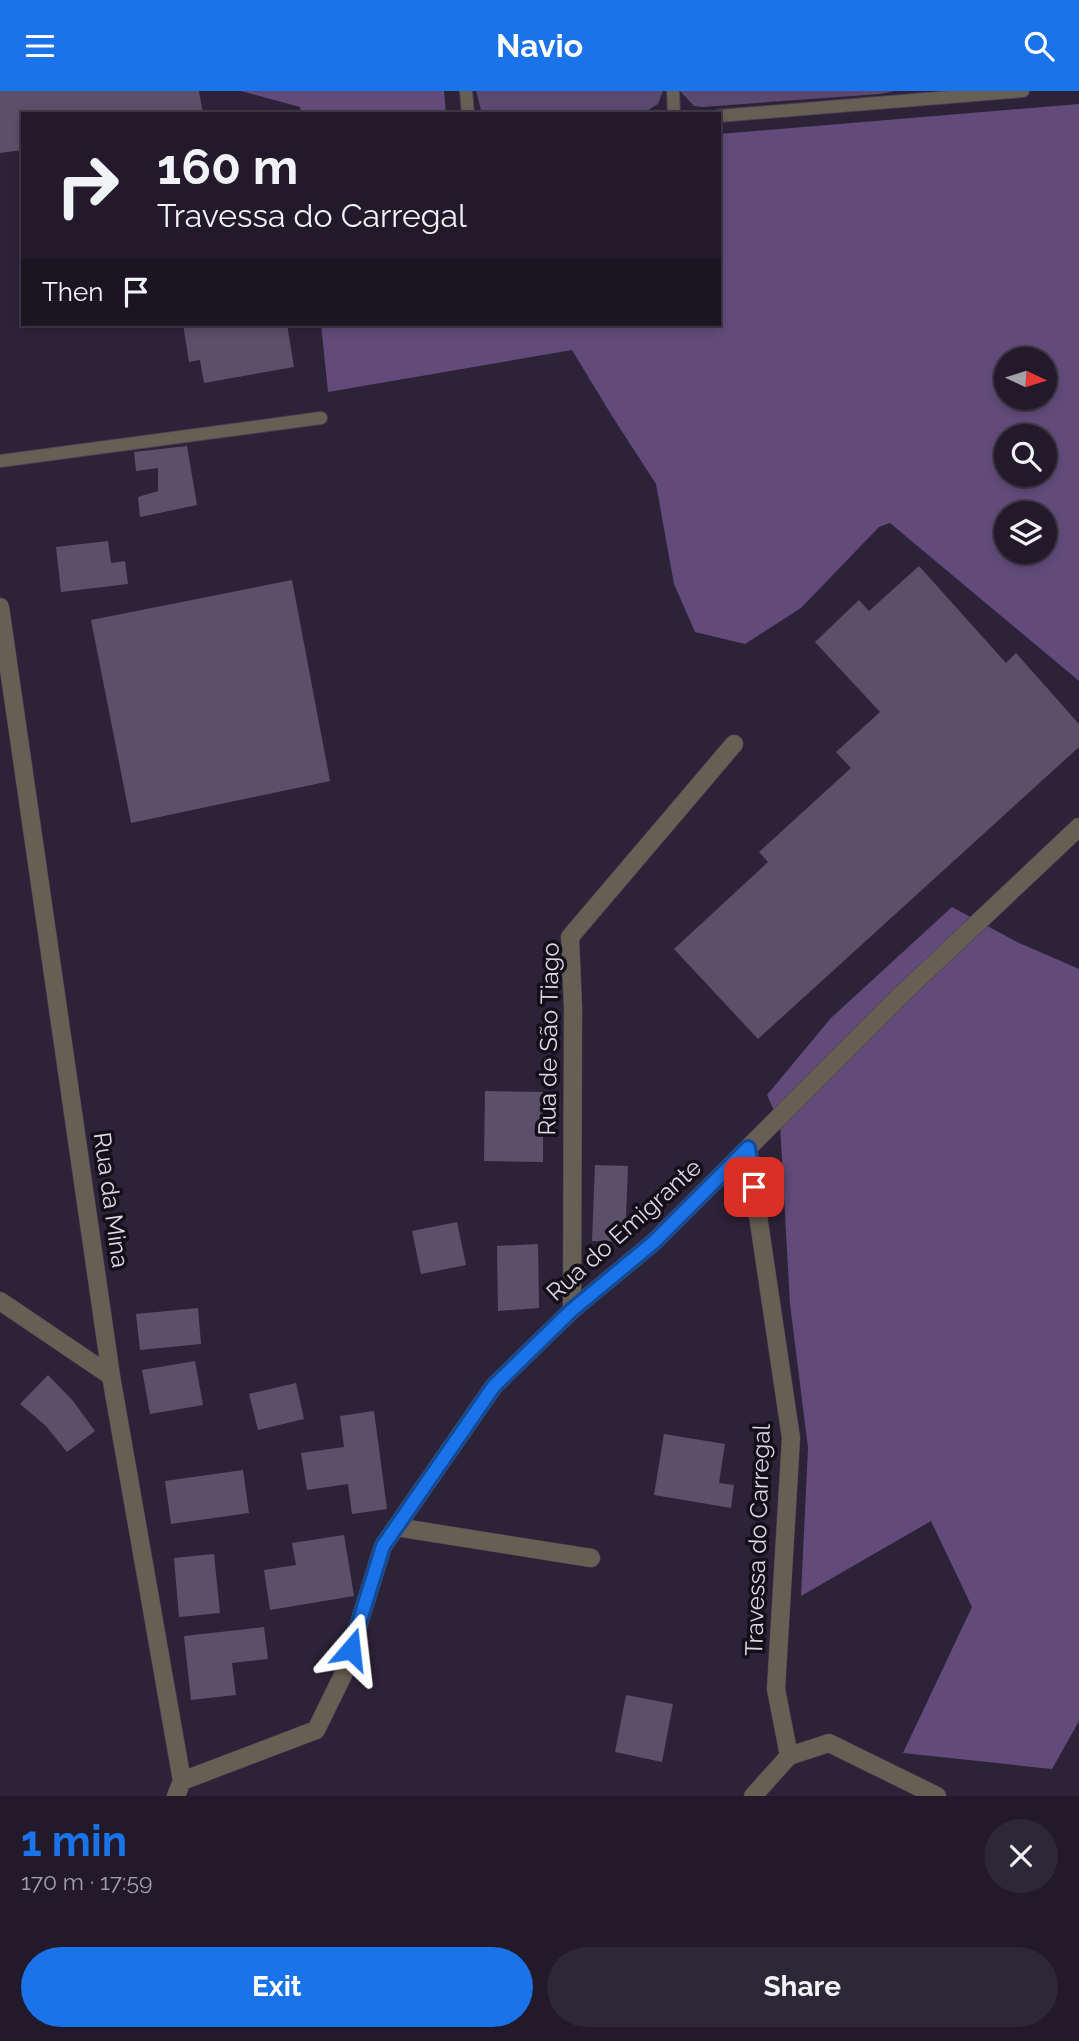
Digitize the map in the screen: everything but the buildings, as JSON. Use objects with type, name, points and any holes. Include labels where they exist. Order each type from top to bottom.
[{"type":"street","name":"Rua da Mina","points":[[0,607],[111,1376],[179,1788]]},
{"type":"street","name":"Rua de São Tiago","points":[[572,1310],[573,1007],[570,937],[734,744]]},
{"type":"street","name":"Rua do Emigrante","points":[[179,1788],[316,1730],[343,1675],[383,1546],[494,1386],[572,1310],[654,1242],[900,996],[1079,827]]},
{"type":"street","name":"Travessa do Carregal","points":[[748,1148],[791,1438],[776,1689],[789,1756]]},
{"type":"street","points":[[0,1301],[111,1376]]},
{"type":"street","points":[[396,1527],[591,1558]]},
{"type":"street","points":[[753,1796],[789,1756],[829,1743],[937,1796]]},
{"type":"lane","points":[[466,91],[468,112]]},
{"type":"lane","points":[[673,91],[674,112]]},
{"type":"lane","points":[[721,116],[925,95],[1023,91]]},
{"type":"lane","points":[[0,461],[321,418]]},
{"type":"shaded area","points":[[241,91],[444,91],[446,112],[301,112],[300,107]]},
{"type":"shaded area","points":[[476,91],[663,91],[658,104],[645,112],[481,112]]},
{"type":"shaded area","points":[[680,91],[895,91],[702,107],[694,106]]},
{"type":"shaded area","points":[[1079,104],[1079,681],[890,523],[879,527],[801,608],[745,644],[695,632],[674,584],[656,484],[572,350],[328,392],[321,326],[721,326],[721,134]]},
{"type":"shaded area","points":[[952,907],[1017,942],[1079,969],[1079,1721],[1052,1769],[903,1753],[972,1607],[931,1521],[801,1596],[808,1448],[790,1304],[780,1124],[767,1095],[831,1018]]},
{"type":"route","points":[[351,1649],[383,1546],[494,1386],[572,1310],[654,1242],[748,1148],[754,1187]]}]
